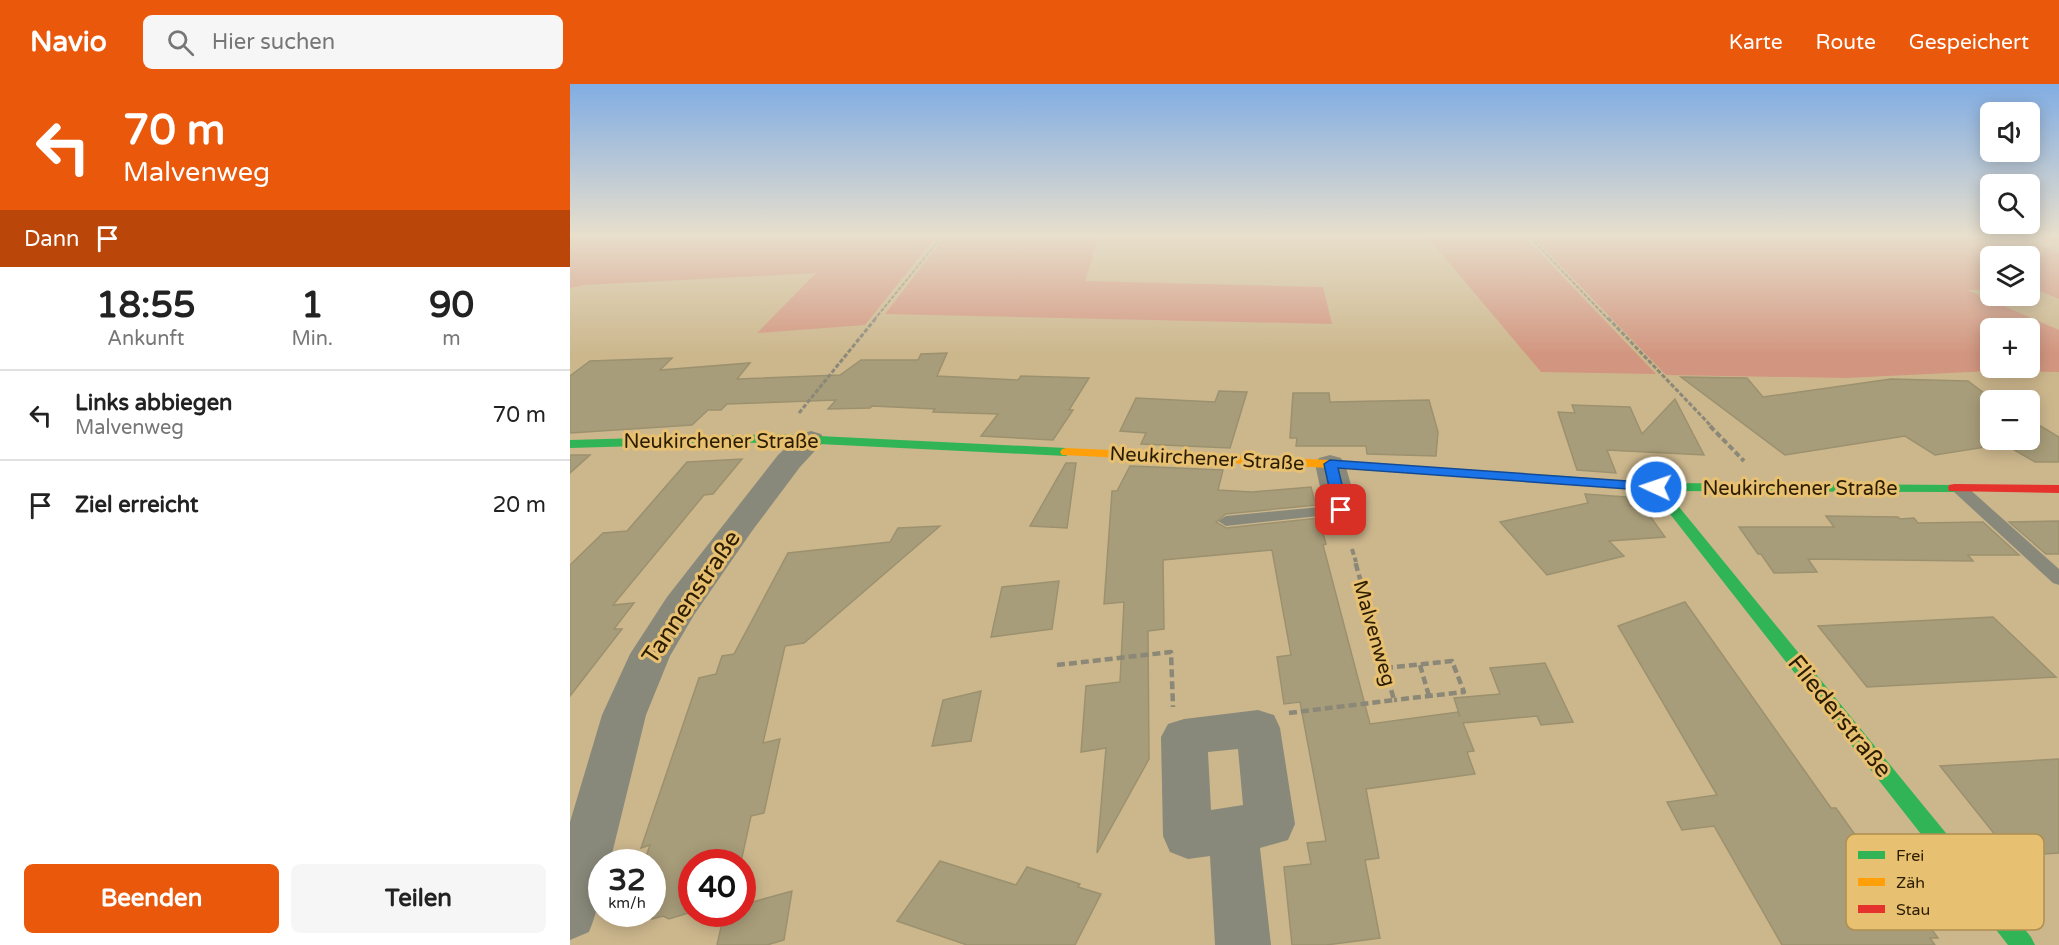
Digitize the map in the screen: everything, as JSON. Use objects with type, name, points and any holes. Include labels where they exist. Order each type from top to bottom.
[{"type":"street","name":"Neukirchener Straße","points":[[570,444],[719,438],[794,439],[1330,464],[1656,487],[2059,489]]},
{"type":"street","name":"Tannenstraße","points":[[570,913],[624,715],[650,654],[680,606],[789,461],[794,439]]},
{"type":"street","points":[[1330,464],[1343,516]]},
{"type":"street","name":"Fliederstraße","points":[[1656,487],[1934,834]]},
{"type":"street","points":[[1258,728],[1270,824],[1188,836],[1184,737],[1258,728]]},
{"type":"street","points":[[1233,829],[1243,945]]},
{"type":"street","name":"Fliederstraße","points":[[2011,930],[2023,945]]},
{"type":"lane","points":[[1960,489],[2059,579]]},
{"type":"lane","points":[[1226,521],[1343,516]]},
{"type":"path","points":[[794,439],[915,274]]},
{"type":"path","points":[[1565,274],[1771,489]]},
{"type":"path","name":"Malvenweg","points":[[1258,728],[1271,715],[1394,700],[1343,516]]},
{"type":"path","points":[[1057,665],[1171,652],[1174,726],[1184,737]]},
{"type":"path","points":[[1385,668],[1452,661],[1464,692],[1394,700]]},
{"type":"path","points":[[1420,664],[1429,696]]},
{"type":"shaded area","points":[[570,274],[793,274],[585,285],[570,288]]},
{"type":"shaded area","points":[[815,274],[906,274],[865,325],[757,333]]},
{"type":"shaded area","points":[[916,274],[1087,274],[1085,281],[1323,287],[1332,324],[885,314]]},
{"type":"shaded area","points":[[1459,274],[1560,274],[1656,374],[1541,372]]},
{"type":"shaded area","points":[[1569,274],[1980,274],[1980,290],[1967,290],[1980,296],[1980,306],[2004,306],[2031,318],[1980,318],[1980,372],[1846,378],[1666,375]]},
{"type":"shaded area","points":[[2040,274],[2059,274],[2059,299],[2040,291]]},
{"type":"shaded area","points":[[2040,322],[2059,330],[2059,372],[2040,372]]},
{"type":"building","points":[[947,353],[937,376],[1018,380],[1021,376],[1089,378],[1069,410],[1073,410],[1053,440],[981,436],[998,414],[933,412],[935,409],[872,406],[870,408],[828,409],[836,400],[727,404],[721,410],[708,410],[692,425],[570,433],[570,376],[590,361],[672,358],[660,370],[750,363],[737,379],[840,375],[861,360],[918,360],[921,354]]},
{"type":"building","points":[[1681,377],[1747,378],[1763,397],[1891,379],[1968,381],[1980,390],[1980,448],[1935,455],[1905,436],[1785,455]]},
{"type":"building","points":[[1219,391],[1247,392],[1230,448],[1141,444],[1146,433],[1120,431],[1136,398],[1215,402]]},
{"type":"building","points":[[1293,393],[1329,393],[1330,402],[1429,400],[1438,432],[1436,456],[1367,454],[1366,446],[1296,446],[1297,438],[1290,438]]},
{"type":"building","points":[[1675,399],[1704,455],[1607,450],[1616,473],[1577,470],[1558,412],[1575,413],[1572,405],[1630,407],[1642,434]]},
{"type":"building","points":[[2040,426],[2059,437],[2059,462],[2035,462],[2014,450],[2040,450]]},
{"type":"building","points":[[570,455],[590,455],[570,473]]},
{"type":"building","points":[[742,459],[713,494],[704,495],[613,605],[634,603],[614,629],[622,629],[570,696],[570,565],[603,533],[627,531],[687,462]]},
{"type":"building","points":[[1066,463],[1076,463],[1067,528],[1030,526]]},
{"type":"building","points":[[1130,466],[1223,470],[1218,490],[1252,492],[1311,487],[1316,505],[1226,514],[1216,522],[1226,528],[1319,518],[1326,544],[1323,545],[1370,724],[1458,712],[1460,717],[1454,698],[1500,694],[1490,668],[1545,663],[1573,722],[1541,725],[1537,716],[1463,723],[1474,751],[1467,752],[1475,774],[1366,789],[1379,858],[1365,860],[1380,938],[1326,945],[1292,945],[1284,867],[1311,864],[1307,843],[1326,841],[1300,702],[1284,704],[1277,657],[1291,655],[1272,550],[1163,560],[1164,629],[1148,631],[1149,759],[1097,853],[1106,748],[1081,752],[1086,686],[1120,682],[1124,602],[1104,604],[1112,491],[1117,491]]},
{"type":"building","points":[[1585,494],[1626,497],[1630,506],[1642,505],[1665,537],[1609,541],[1624,556],[1547,575],[1500,522],[1588,503]]},
{"type":"building","points":[[1826,516],[1914,518],[1918,523],[1983,522],[2019,555],[1968,555],[1973,561],[1808,559],[1817,572],[1774,573],[1739,527],[1834,527]]},
{"type":"building","points":[[2059,521],[2059,554],[2046,554],[2009,522]]},
{"type":"building","points":[[940,526],[804,643],[785,646],[763,743],[780,739],[764,813],[751,816],[744,849],[678,849],[678,916],[669,919],[666,918],[666,849],[649,849],[650,845],[641,848],[699,678],[716,674],[722,656],[734,654],[788,553],[890,542],[898,528]]},
{"type":"building","points":[[1059,581],[1052,629],[991,637],[1002,587]]},
{"type":"building","points":[[1685,602],[1831,808],[1836,808],[1855,834],[1846,834],[1846,930],[1932,930],[1938,938],[1930,938],[1935,945],[1782,945],[1714,826],[1682,830],[1667,802],[1717,795],[1618,626]]},
{"type":"building","points":[[1993,617],[2056,677],[1867,687],[1818,626]]},
{"type":"building","points":[[981,691],[971,741],[932,746],[943,700]]},
{"type":"building","points":[[2059,759],[2059,853],[2044,854],[2044,834],[1994,834],[1940,766]]},
{"type":"building","points":[[940,861],[1016,885],[1027,867],[1080,884],[1078,887],[1101,894],[1075,945],[967,945],[897,921]]},
{"type":"building","points":[[792,891],[784,940],[767,945],[717,945],[721,927],[756,927],[756,901]]},
{"type":"traffic: fast","points":[[570,444],[778,438],[1066,452]]},
{"type":"traffic: fast","points":[[1549,479],[1656,487],[1954,488]]},
{"type":"traffic: fast","points":[[1656,487],[1934,834]]},
{"type":"traffic: fast","points":[[2011,930],[2023,945]]},
{"type":"traffic: slow","points":[[1066,452],[1330,464],[1549,479]]},
{"type":"traffic: jam","points":[[1954,488],[2059,489]]},
{"type":"route","points":[[1341,510],[1330,464],[1656,487]]}]
